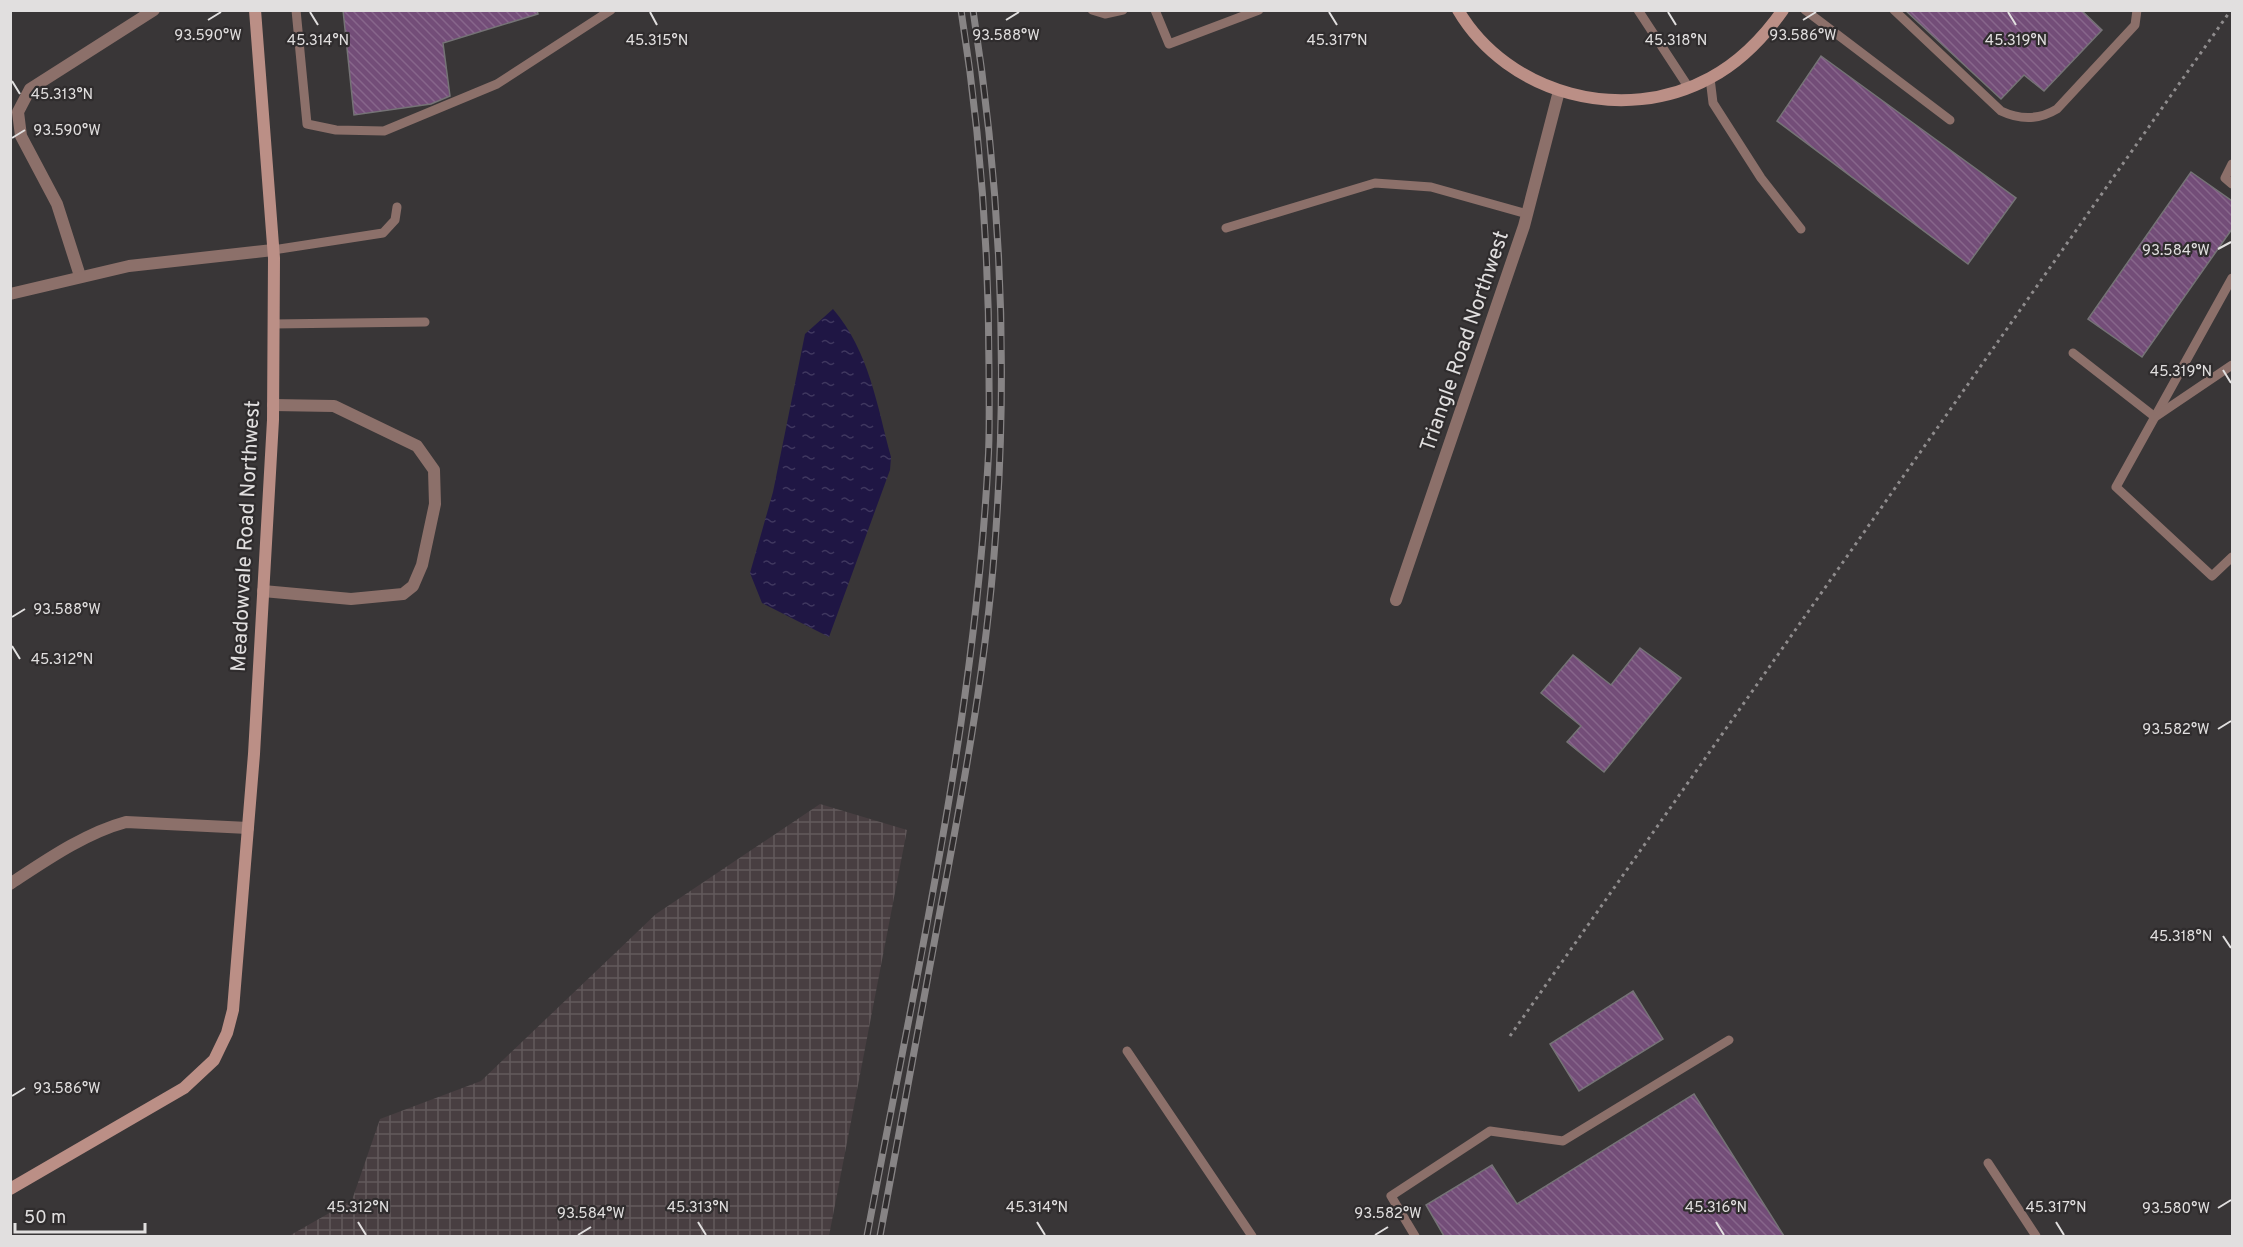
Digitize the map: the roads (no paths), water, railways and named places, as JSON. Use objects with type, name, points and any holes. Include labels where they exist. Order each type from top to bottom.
[{"type":"street","points":[[80,276],[57,204],[21,135],[18,112],[30,89],[154,10]]},
{"type":"street","name":"Meadowvale Road Northwest","points":[[10,1189],[184,1088],[214,1060],[227,1033],[233,1010],[271,492],[273,405],[273,250],[255,10]]},
{"type":"street","points":[[1458,10],[1484,45],[1505,63],[1528,78],[1559,91],[1579,96],[1632,100],[1689,88],[1710,78],[1753,46],[1783,10]]},
{"type":"street","name":"Triangle Road Northwest","points":[[1396,600],[1527,214],[1559,91]]},
{"type":"street","points":[[10,294],[80,276],[194,257],[273,250]]},
{"type":"street","points":[[263,591],[351,599],[403,594],[413,586],[422,565],[435,504],[434,470],[417,446],[334,406],[273,405]]},
{"type":"street","points":[[10,885],[77,843],[110,826],[126,822],[248,828]]},
{"type":"lane","points":[[296,10],[308,124],[336,130],[384,131],[497,84],[611,10]]},
{"type":"lane","points":[[1092,10],[1105,14],[1124,10]]},
{"type":"lane","points":[[1155,10],[1169,44],[1259,10]]},
{"type":"lane","points":[[1638,10],[1689,88]]},
{"type":"lane","points":[[1805,10],[1950,120]]},
{"type":"lane","points":[[1894,10],[2001,111],[2013,117],[2043,118],[2057,109],[2135,25],[2137,10]]},
{"type":"lane","points":[[1710,78],[1713,103],[1761,178],[1801,229]]},
{"type":"lane","points":[[2232,164],[2225,178],[2232,184]]},
{"type":"lane","points":[[1226,228],[1375,183],[1431,187],[1527,214]]},
{"type":"lane","points":[[273,250],[383,234],[395,220],[397,207]]},
{"type":"lane","points":[[2232,278],[2116,487],[2212,576],[2232,557]]},
{"type":"lane","points":[[273,324],[425,322]]},
{"type":"lane","points":[[2073,353],[2155,417]]},
{"type":"lane","points":[[2155,417],[2232,365]]},
{"type":"lane","points":[[1414,1236],[1391,1196],[1490,1131],[1563,1141],[1729,1040]]},
{"type":"lane","points":[[1127,1051],[1252,1236]]},
{"type":"lane","points":[[1988,1163],[2036,1236]]},
{"type":"water","points":[[833,309],[845,325],[863,361],[876,398],[891,457],[890,470],[829,637],[762,603],[750,573],[773,492],[805,334]]},
{"type":"railway","points":[[867,1236],[940,851],[970,658],[981,561],[989,440],[989,325],[982,189],[961,10]]},
{"type":"railway","points":[[880,1236],[964,780],[984,653],[993,568],[1001,429],[1000,289],[991,149],[973,10]]}]
